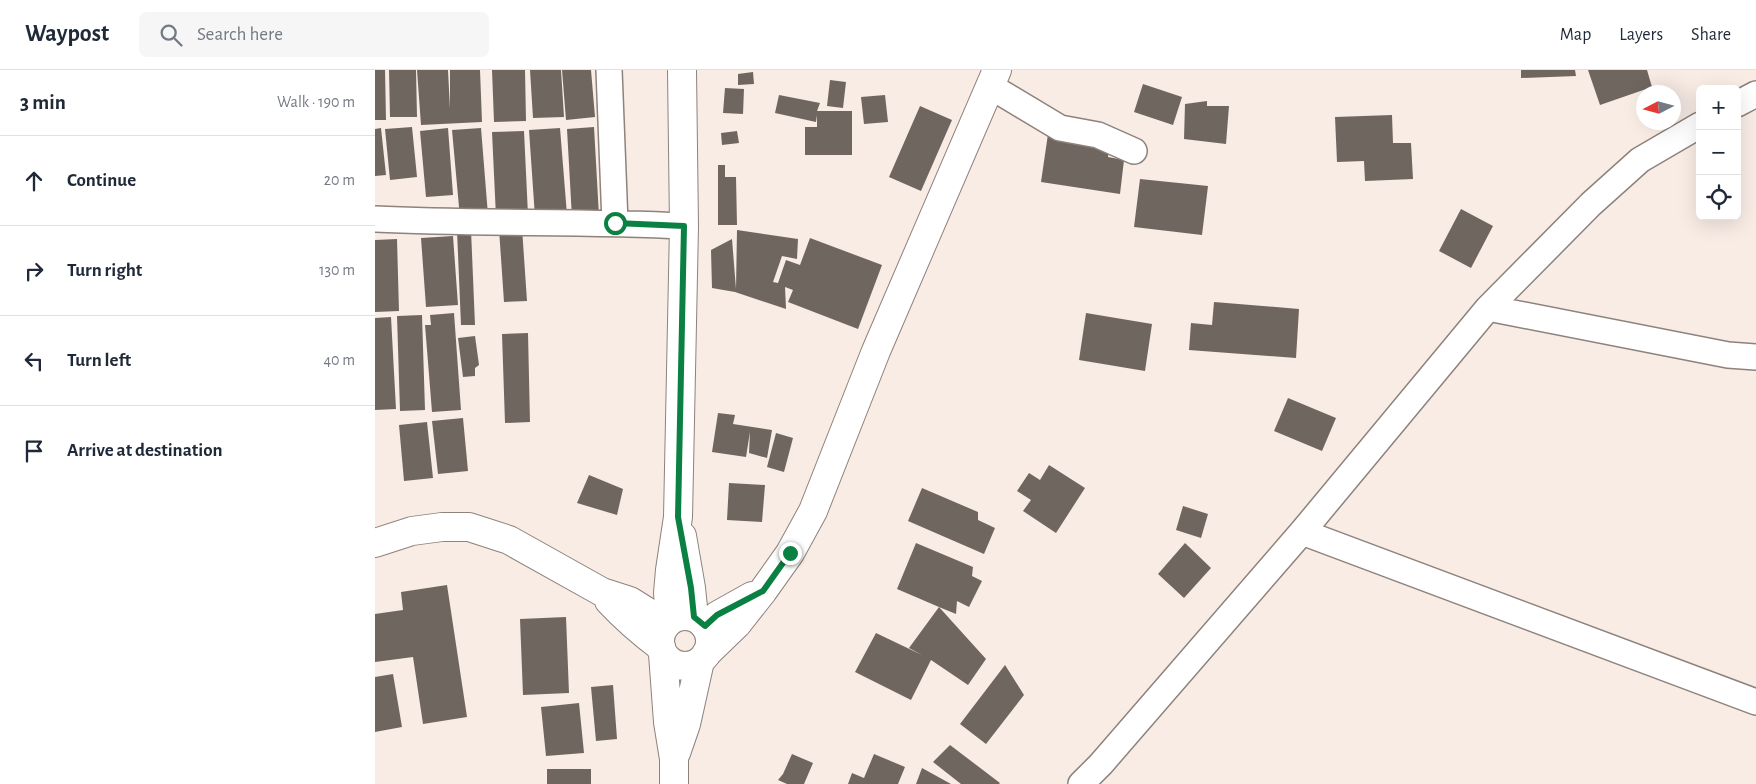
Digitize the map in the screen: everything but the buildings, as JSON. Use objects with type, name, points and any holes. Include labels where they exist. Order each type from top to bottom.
[{"type":"main road","points":[[682,70],[684,226],[678,517],[691,588],[669,660],[685,666],[693,665],[703,657],[737,624],[790,553],[813,511],[876,351],[994,78]]},
{"type":"main road","points":[[375,543],[412,531],[442,526],[469,527],[509,540],[601,592],[630,601],[676,632],[710,637],[709,646],[703,657],[674,772]]},
{"type":"main road","points":[[676,632],[717,615],[763,591]]},
{"type":"main road","points":[[674,772],[669,722],[676,632]]},
{"type":"street","points":[[609,70],[615,223]]},
{"type":"street","points":[[994,78],[1060,128],[1098,135],[1134,151]]},
{"type":"street","points":[[1741,102],[1756,94]]},
{"type":"street","points":[[1081,784],[1101,764],[1302,532],[1488,308],[1591,204],[1640,160],[1696,127]]},
{"type":"street","points":[[375,219],[684,226]]},
{"type":"street","points":[[1488,308],[1728,355],[1756,357]]},
{"type":"street","points":[[1302,532],[1756,702]]},
{"type":"route","points":[[615,223],[684,226],[678,517],[687,557],[694,617],[705,626],[717,615],[763,591],[790,553]]}]
